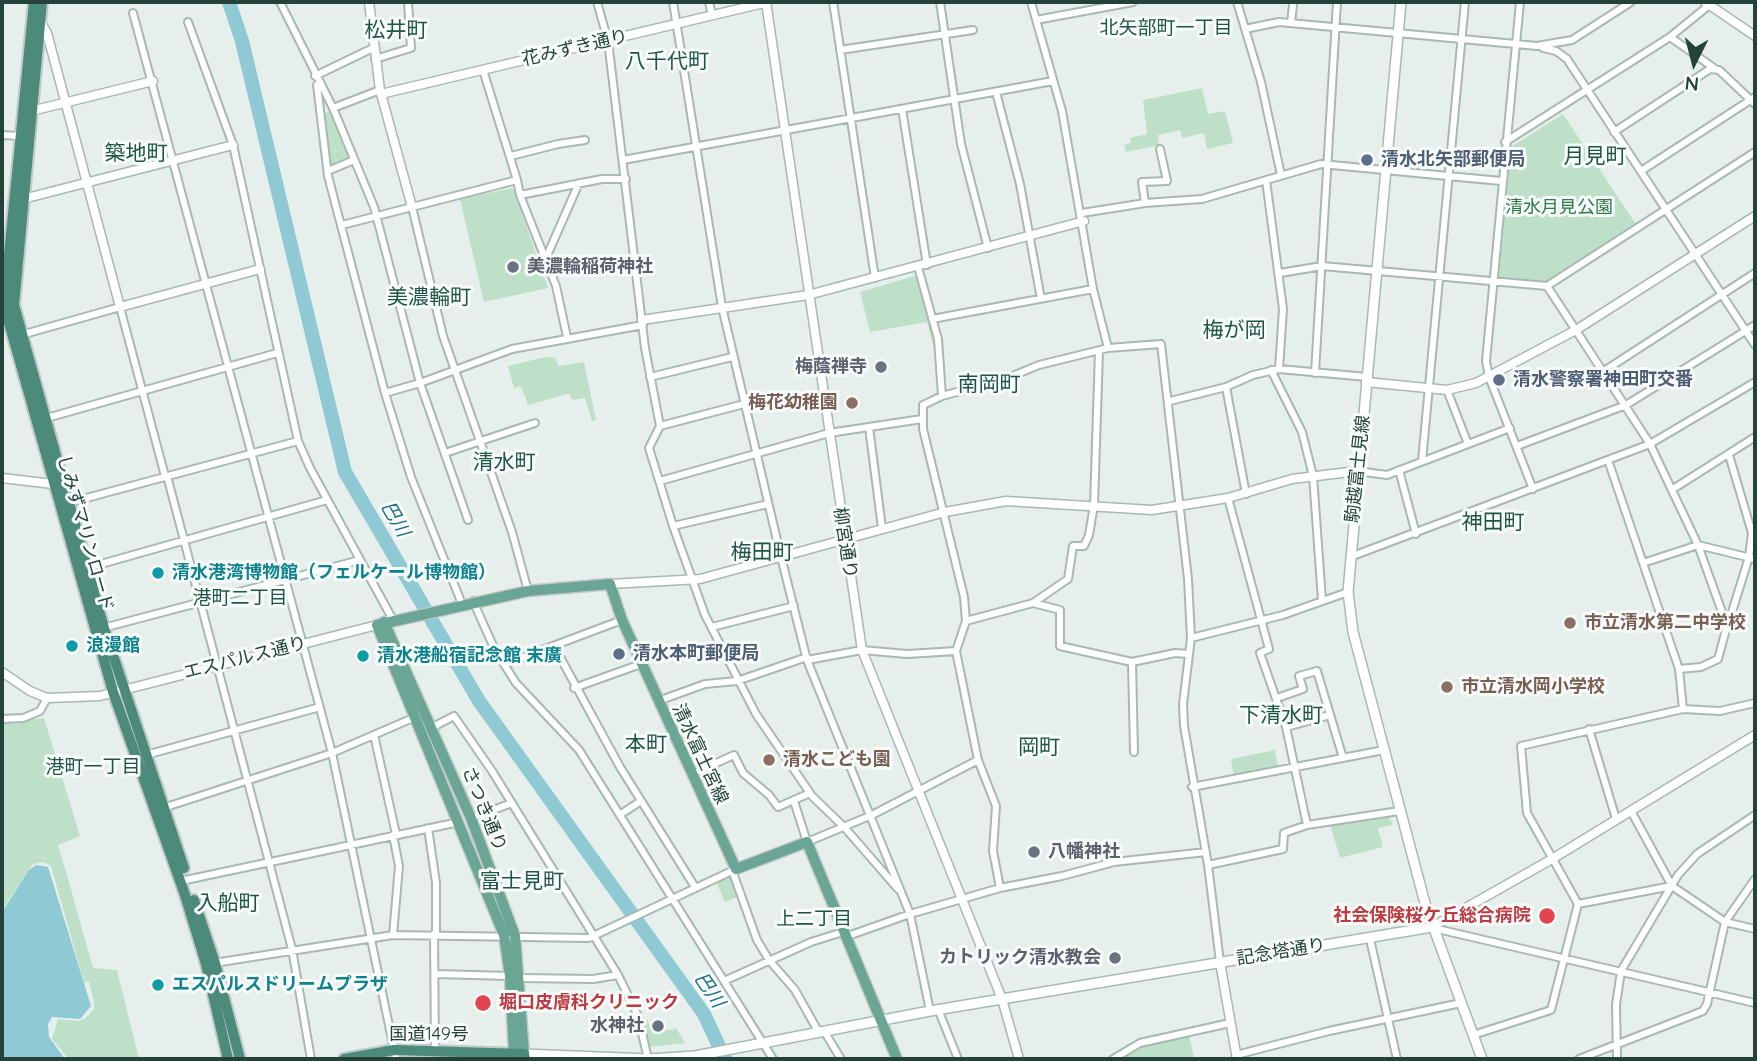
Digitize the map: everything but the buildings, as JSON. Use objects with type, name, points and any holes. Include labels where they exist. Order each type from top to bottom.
[{"type":"highway","name":"しみずマリンロード","points":[[34,2],[36,21],[18,200],[3,305],[16,337],[99,629],[211,963],[228,1059]]},
{"type":"highway","name":"しみずマリンロード","points":[[36,21],[42,2]]},
{"type":"highway","name":"しみずマリンロード","points":[[16,337],[13,305],[20,136],[27,112]]},
{"type":"highway","name":"しみずマリンロード","points":[[40,420],[53,484],[64,505]]},
{"type":"highway","points":[[211,963],[240,1059]]},
{"type":"highway","name":"国道149号","points":[[344,1059],[442,1054],[519,1057]]},
{"type":"main road","name":"駒越富士見線","points":[[1401,2],[1349,557],[1348,592],[1353,632],[1432,927],[1482,1059]]},
{"type":"main road","points":[[388,621],[528,591],[610,584]]},
{"type":"main road","name":"清水富士宮線","points":[[610,584],[641,664],[734,869]]},
{"type":"main road","name":"さつき通り","points":[[388,621],[415,723],[509,935]]},
{"type":"main road","name":"さつき通り","points":[[388,621],[471,818],[509,935],[515,977],[519,1057]]},
{"type":"main road","points":[[415,723],[430,724]]},
{"type":"main road","points":[[459,822],[471,818]]},
{"type":"main road","points":[[734,869],[807,842],[897,1059]]},
{"type":"main road","name":"記念塔通り","points":[[519,1057],[693,1057],[761,1041],[934,1010],[1432,927]]},
{"type":"street","points":[[280,2],[333,108],[376,216],[420,383],[468,520]]},
{"type":"street","points":[[369,2],[373,48],[381,92],[443,336],[482,441],[528,591]]},
{"type":"street","points":[[375,59],[411,48],[408,2]]},
{"type":"street","points":[[597,2],[608,41],[642,323],[660,426],[649,448],[673,526],[692,580],[737,681],[810,793],[845,828],[902,894]]},
{"type":"street","points":[[673,2],[732,357],[807,659],[910,914],[934,1010],[958,1059]]},
{"type":"street","points":[[709,2],[712,15]]},
{"type":"street","name":"花みずき通り","points":[[381,92],[767,2]]},
{"type":"street","name":"柳宮通り","points":[[767,2],[862,650],[1002,999],[1019,1059]]},
{"type":"street","points":[[833,2],[874,278]]},
{"type":"street","points":[[940,2],[961,144],[988,248]]},
{"type":"street","points":[[1031,2],[1054,81],[1108,348]]},
{"type":"street","points":[[1037,20],[1133,2]]},
{"type":"street","points":[[1237,2],[1261,82],[1281,175]]},
{"type":"street","points":[[1315,373],[1337,2]]},
{"type":"street","points":[[1422,461],[1465,2]]},
{"type":"street","points":[[1520,2],[1486,360],[1489,377],[1533,489]]},
{"type":"street","points":[[1616,2],[1623,7]]},
{"type":"street","points":[[1537,46],[1572,40],[1631,2]]},
{"type":"street","points":[[1505,142],[1670,37],[1709,3],[1755,36]]},
{"type":"street","points":[[1291,23],[1293,5]]},
{"type":"street","points":[[134,13],[332,753],[395,1055]]},
{"type":"street","points":[[36,21],[47,33],[201,602],[292,949],[311,1059]]},
{"type":"street","points":[[188,22],[233,145],[298,441],[360,560],[388,621]]},
{"type":"street","points":[[1245,29],[1279,22],[1516,43],[1556,51],[1567,60],[1755,345]]},
{"type":"street","points":[[840,50],[973,30]]},
{"type":"street","points":[[1641,171],[1754,100],[1670,37]]},
{"type":"street","points":[[316,76],[373,48]]},
{"type":"street","points":[[1614,132],[1714,68]]},
{"type":"street","points":[[483,69],[511,156],[520,195],[556,286],[567,337]]},
{"type":"street","points":[[316,76],[328,171],[385,393],[411,477],[460,604]]},
{"type":"street","points":[[27,112],[153,81]]},
{"type":"street","points":[[623,160],[1054,81]]},
{"type":"street","points":[[333,108],[381,92]]},
{"type":"street","points":[[996,92],[1016,167],[1041,299]]},
{"type":"street","points":[[902,109],[927,265]]},
{"type":"street","points":[[2,135],[20,136]]},
{"type":"street","points":[[511,156],[585,140]]},
{"type":"street","points":[[18,200],[233,145]]},
{"type":"street","points":[[1145,203],[1142,182],[1167,181],[1160,149]]},
{"type":"street","points":[[1280,273],[1322,266],[1547,286],[1755,152]]},
{"type":"street","points":[[328,171],[354,160]]},
{"type":"street","points":[[385,393],[512,349],[722,307],[808,295],[1028,237],[1083,217],[1145,203],[1202,200],[1281,175],[1327,164],[1501,181]]},
{"type":"street","points":[[520,195],[579,183],[626,179]]},
{"type":"street","points":[[342,225],[517,180]]},
{"type":"street","points":[[1266,180],[1280,273],[1284,325],[1275,370],[1302,432],[1312,476],[1322,600]]},
{"type":"street","points":[[546,258],[579,183]]},
{"type":"street","points":[[1170,401],[1226,387],[1275,370],[1447,390],[1464,387],[1489,377],[1576,330],[1755,216]]},
{"type":"street","points":[[918,267],[940,350],[942,396]]},
{"type":"street","points":[[16,337],[260,269]]},
{"type":"street","points":[[1604,371],[1755,273]]},
{"type":"street","points":[[1547,286],[1650,443],[1674,489],[1698,545],[1727,626]]},
{"type":"street","points":[[932,319],[1094,289]]},
{"type":"street","points":[[1517,446],[1626,405],[1755,325]]},
{"type":"street","points":[[1000,888],[993,851],[996,806],[978,760],[956,651],[965,621],[964,597],[922,419],[923,405],[942,396],[990,384],[1039,365],[1108,348],[1161,344],[1170,401],[1191,638],[1183,704],[1192,787],[1206,852],[1236,1057],[1388,1018],[1461,1003]]},
{"type":"street","points":[[965,621],[1034,603],[1068,579],[1073,546],[1084,546],[1089,535],[1094,505],[1099,351]]},
{"type":"street","points":[[40,420],[277,353]]},
{"type":"street","points":[[650,377],[732,357]]},
{"type":"street","points":[[1349,557],[1416,534],[1650,443],[1755,382]]},
{"type":"street","points":[[1226,387],[1246,494]]},
{"type":"street","points":[[1447,390],[1468,444]]},
{"type":"street","points":[[660,426],[744,404]]},
{"type":"street","points":[[660,481],[829,433],[922,419]]},
{"type":"street","points":[[445,453],[535,423]]},
{"type":"street","points":[[869,427],[882,528]]},
{"type":"street","points":[[610,584],[692,580],[945,512],[1006,501],[1152,509],[1228,498],[1312,476],[1357,471],[1387,475],[1510,428]]},
{"type":"street","points":[[1674,489],[1755,437]]},
{"type":"street","points":[[64,505],[298,441]]},
{"type":"street","points":[[1679,669],[1700,667],[1718,659],[1752,558],[1752,533],[1729,455]]},
{"type":"street","points":[[1608,460],[1679,669],[1683,709]]},
{"type":"street","points":[[1399,470],[1416,534]]},
{"type":"street","points":[[2,478],[53,484]]},
{"type":"street","points":[[1228,498],[1269,649],[1260,653],[1286,727],[1307,825]]},
{"type":"street","points":[[84,569],[184,538],[327,500]]},
{"type":"street","points":[[673,526],[768,505]]},
{"type":"street","points":[[1643,563],[1698,545],[1752,558]]},
{"type":"street","points":[[99,629],[360,560]]},
{"type":"street","points":[[1191,638],[1261,621],[1348,592]]},
{"type":"street","points":[[473,601],[505,664],[531,702],[579,750],[773,1059]]},
{"type":"street","points":[[1034,603],[1060,610],[1060,646],[1132,662],[1175,653],[1189,654]]},
{"type":"street","points":[[712,627],[794,606]]},
{"type":"street","points":[[505,664],[622,620]]},
{"type":"street","name":"エスパルス通り","points":[[47,698],[83,698],[119,691],[388,621]]},
{"type":"street","points":[[554,646],[574,688],[695,887]]},
{"type":"street","points":[[659,701],[705,684],[737,681],[807,659],[862,650],[907,654],[956,651]]},
{"type":"street","points":[[1132,662],[1134,752]]},
{"type":"street","points":[[574,688],[641,664]]},
{"type":"street","points":[[1277,698],[1303,690],[1299,676],[1317,671],[1343,758]]},
{"type":"street","points":[[2,672],[30,691],[47,698],[40,711],[23,718],[2,719]]},
{"type":"street","points":[[1474,1035],[1551,1010],[1578,904],[1524,805],[1521,746],[1683,709],[1720,711],[1755,703]]},
{"type":"street","points":[[140,757],[233,728],[320,707]]},
{"type":"street","points":[[1286,727],[1330,715]]},
{"type":"street","points":[[430,724],[454,716],[512,803],[618,975],[638,1016],[648,1059]]},
{"type":"street","points":[[159,810],[415,723]]},
{"type":"street","points":[[1589,729],[1616,819]]},
{"type":"street","points":[[374,735],[399,866],[393,935]]},
{"type":"street","name":"記念塔通り","points":[[1432,927],[1552,859],[1755,735]]},
{"type":"street","points":[[1192,787],[1384,750]]},
{"type":"street","points":[[692,774],[734,755],[743,773],[769,794],[778,807],[810,793]]},
{"type":"street","points":[[794,801],[807,842],[845,828],[978,760]]},
{"type":"street","points":[[621,814],[641,801]]},
{"type":"street","points":[[471,818],[512,803]]},
{"type":"street","points":[[1208,865],[1283,849],[1284,833],[1307,825],[1399,811]]},
{"type":"street","points":[[1631,811],[1672,886],[1725,922],[1755,929]]},
{"type":"street","points":[[1617,1059],[1616,1005],[1621,971],[1672,886],[1697,853],[1755,815]]},
{"type":"street","points":[[184,881],[459,822]]},
{"type":"street","points":[[428,828],[436,883],[436,974],[442,1054]]},
{"type":"street","points":[[724,981],[769,960],[1000,888],[1114,862],[1206,852]]},
{"type":"street","points":[[211,963],[393,935],[596,937],[734,869],[752,928],[769,960],[795,990],[841,1059]]},
{"type":"street","points":[[1579,1059],[1697,1015],[1707,1004],[1725,922],[1755,879]]},
{"type":"street","points":[[1578,904],[1672,886]]},
{"type":"street","points":[[1432,927],[1755,1003]]},
{"type":"street","points":[[1370,939],[1397,1059]]},
{"type":"street","points":[[436,974],[593,979],[618,975]]},
{"type":"street","points":[[1113,1059],[1140,1043],[1230,1023]]},
{"type":"green space","points":[[1202,88],[1208,114],[1225,111],[1233,143],[1207,149],[1204,133],[1182,138],[1180,130],[1158,135],[1159,145],[1126,152],[1124,145],[1131,143],[1130,138],[1147,134],[1143,100]]},
{"type":"green space","points":[[331,110],[351,159],[329,167],[323,114]]},
{"type":"green space","name":"清水月見公園","points":[[1563,114],[1635,223],[1546,282],[1499,277],[1511,147]]},
{"type":"green space","name":"美濃輪稲荷神社","points":[[513,188],[548,288],[484,302],[460,199]]},
{"type":"green space","points":[[918,275],[937,344],[933,345],[927,322],[870,332],[860,292]]},
{"type":"green space","points":[[545,357],[556,358],[558,366],[584,362],[596,420],[592,421],[585,398],[572,400],[570,394],[567,394],[528,405],[521,386],[514,388],[508,366]]},
{"type":"green space","points":[[44,718],[80,836],[58,845],[93,968],[117,970],[139,1059],[69,1059],[52,1039],[58,1019],[79,1021],[86,1018],[94,1009],[94,1003],[89,981],[84,983],[51,866],[43,862],[33,864],[2,910],[2,723]]},
{"type":"green space","points":[[1275,750],[1278,768],[1234,777],[1231,759]]},
{"type":"green space","points":[[1388,815],[1393,825],[1378,828],[1383,847],[1340,858],[1330,824]]},
{"type":"green space","points":[[730,875],[738,897],[725,902],[716,882]]},
{"type":"green space","points":[[647,1019],[653,1034],[676,1028],[685,1043],[648,1047],[641,1020]]},
{"type":"green space","points":[[1189,1034],[1194,1059],[1119,1059],[1154,1042]]},
{"type":"water","points":[[36,865],[48,867],[91,1006],[80,1019],[52,1017],[48,1024],[49,1037],[65,1059],[2,1059],[2,912],[29,870]]},
{"type":"waterway","name":"巴川","points":[[229,2],[242,41],[345,472],[479,701],[704,1014],[725,1059]]},
{"type":"place","name":"清水北矢部郵便局","points":[[1367,160]]},
{"type":"place","name":"美濃輪稲荷神社","points":[[513,267]]},
{"type":"place","name":"梅蔭禅寺","points":[[881,367]]},
{"type":"place","name":"清水警察署神田町交番","points":[[1499,380]]},
{"type":"place","name":"梅花幼稚園","points":[[852,403]]},
{"type":"place","name":"清水港湾博物館（フェルケール博物館）","points":[[158,573]]},
{"type":"place","name":"市立清水第二中学校","points":[[1570,623]]},
{"type":"place","name":"浪漫館","points":[[72,646]]},
{"type":"place","name":"清水本町郵便局","points":[[619,654]]},
{"type":"place","name":"清水港船宿記念館 末廣","points":[[363,656]]},
{"type":"place","name":"市立清水岡小学校","points":[[1447,687]]},
{"type":"place","name":"清水こども園","points":[[769,760]]},
{"type":"place","name":"八幡神社","points":[[1034,852]]},
{"type":"place","name":"社会保険桜ケ丘総合病院","points":[[1547,916]]},
{"type":"place","name":"カトリック清水教会","points":[[1115,958]]},
{"type":"place","name":"エスパルスドリームプラザ","points":[[158,985]]},
{"type":"place","name":"堀口皮膚科クリニック","points":[[483,1003]]},
{"type":"place","name":"水神社","points":[[658,1026]]},
{"type":"district","name":"北矢部町一丁目","points":[[1166,28]]},
{"type":"district","name":"松井町","points":[[396,31]]},
{"type":"district","name":"八千代町","points":[[667,62]]},
{"type":"district","name":"築地町","points":[[136,154]]},
{"type":"district","name":"月見町","points":[[1595,157]]},
{"type":"district","name":"美濃輪町","points":[[429,298]]},
{"type":"district","name":"梅が岡","points":[[1234,331]]},
{"type":"district","name":"南岡町","points":[[989,385]]},
{"type":"district","name":"清水町","points":[[504,463]]},
{"type":"district","name":"神田町","points":[[1493,523]]},
{"type":"district","name":"梅田町","points":[[762,553]]},
{"type":"district","name":"港町二丁目","points":[[240,598]]},
{"type":"district","name":"下清水町","points":[[1281,716]]},
{"type":"district","name":"本町","points":[[646,745]]},
{"type":"district","name":"岡町","points":[[1039,748]]},
{"type":"district","name":"港町一丁目","points":[[93,767]]},
{"type":"district","name":"富士見町","points":[[522,882]]},
{"type":"district","name":"入船町","points":[[228,904]]},
{"type":"district","name":"上二丁目","points":[[814,919]]}]
